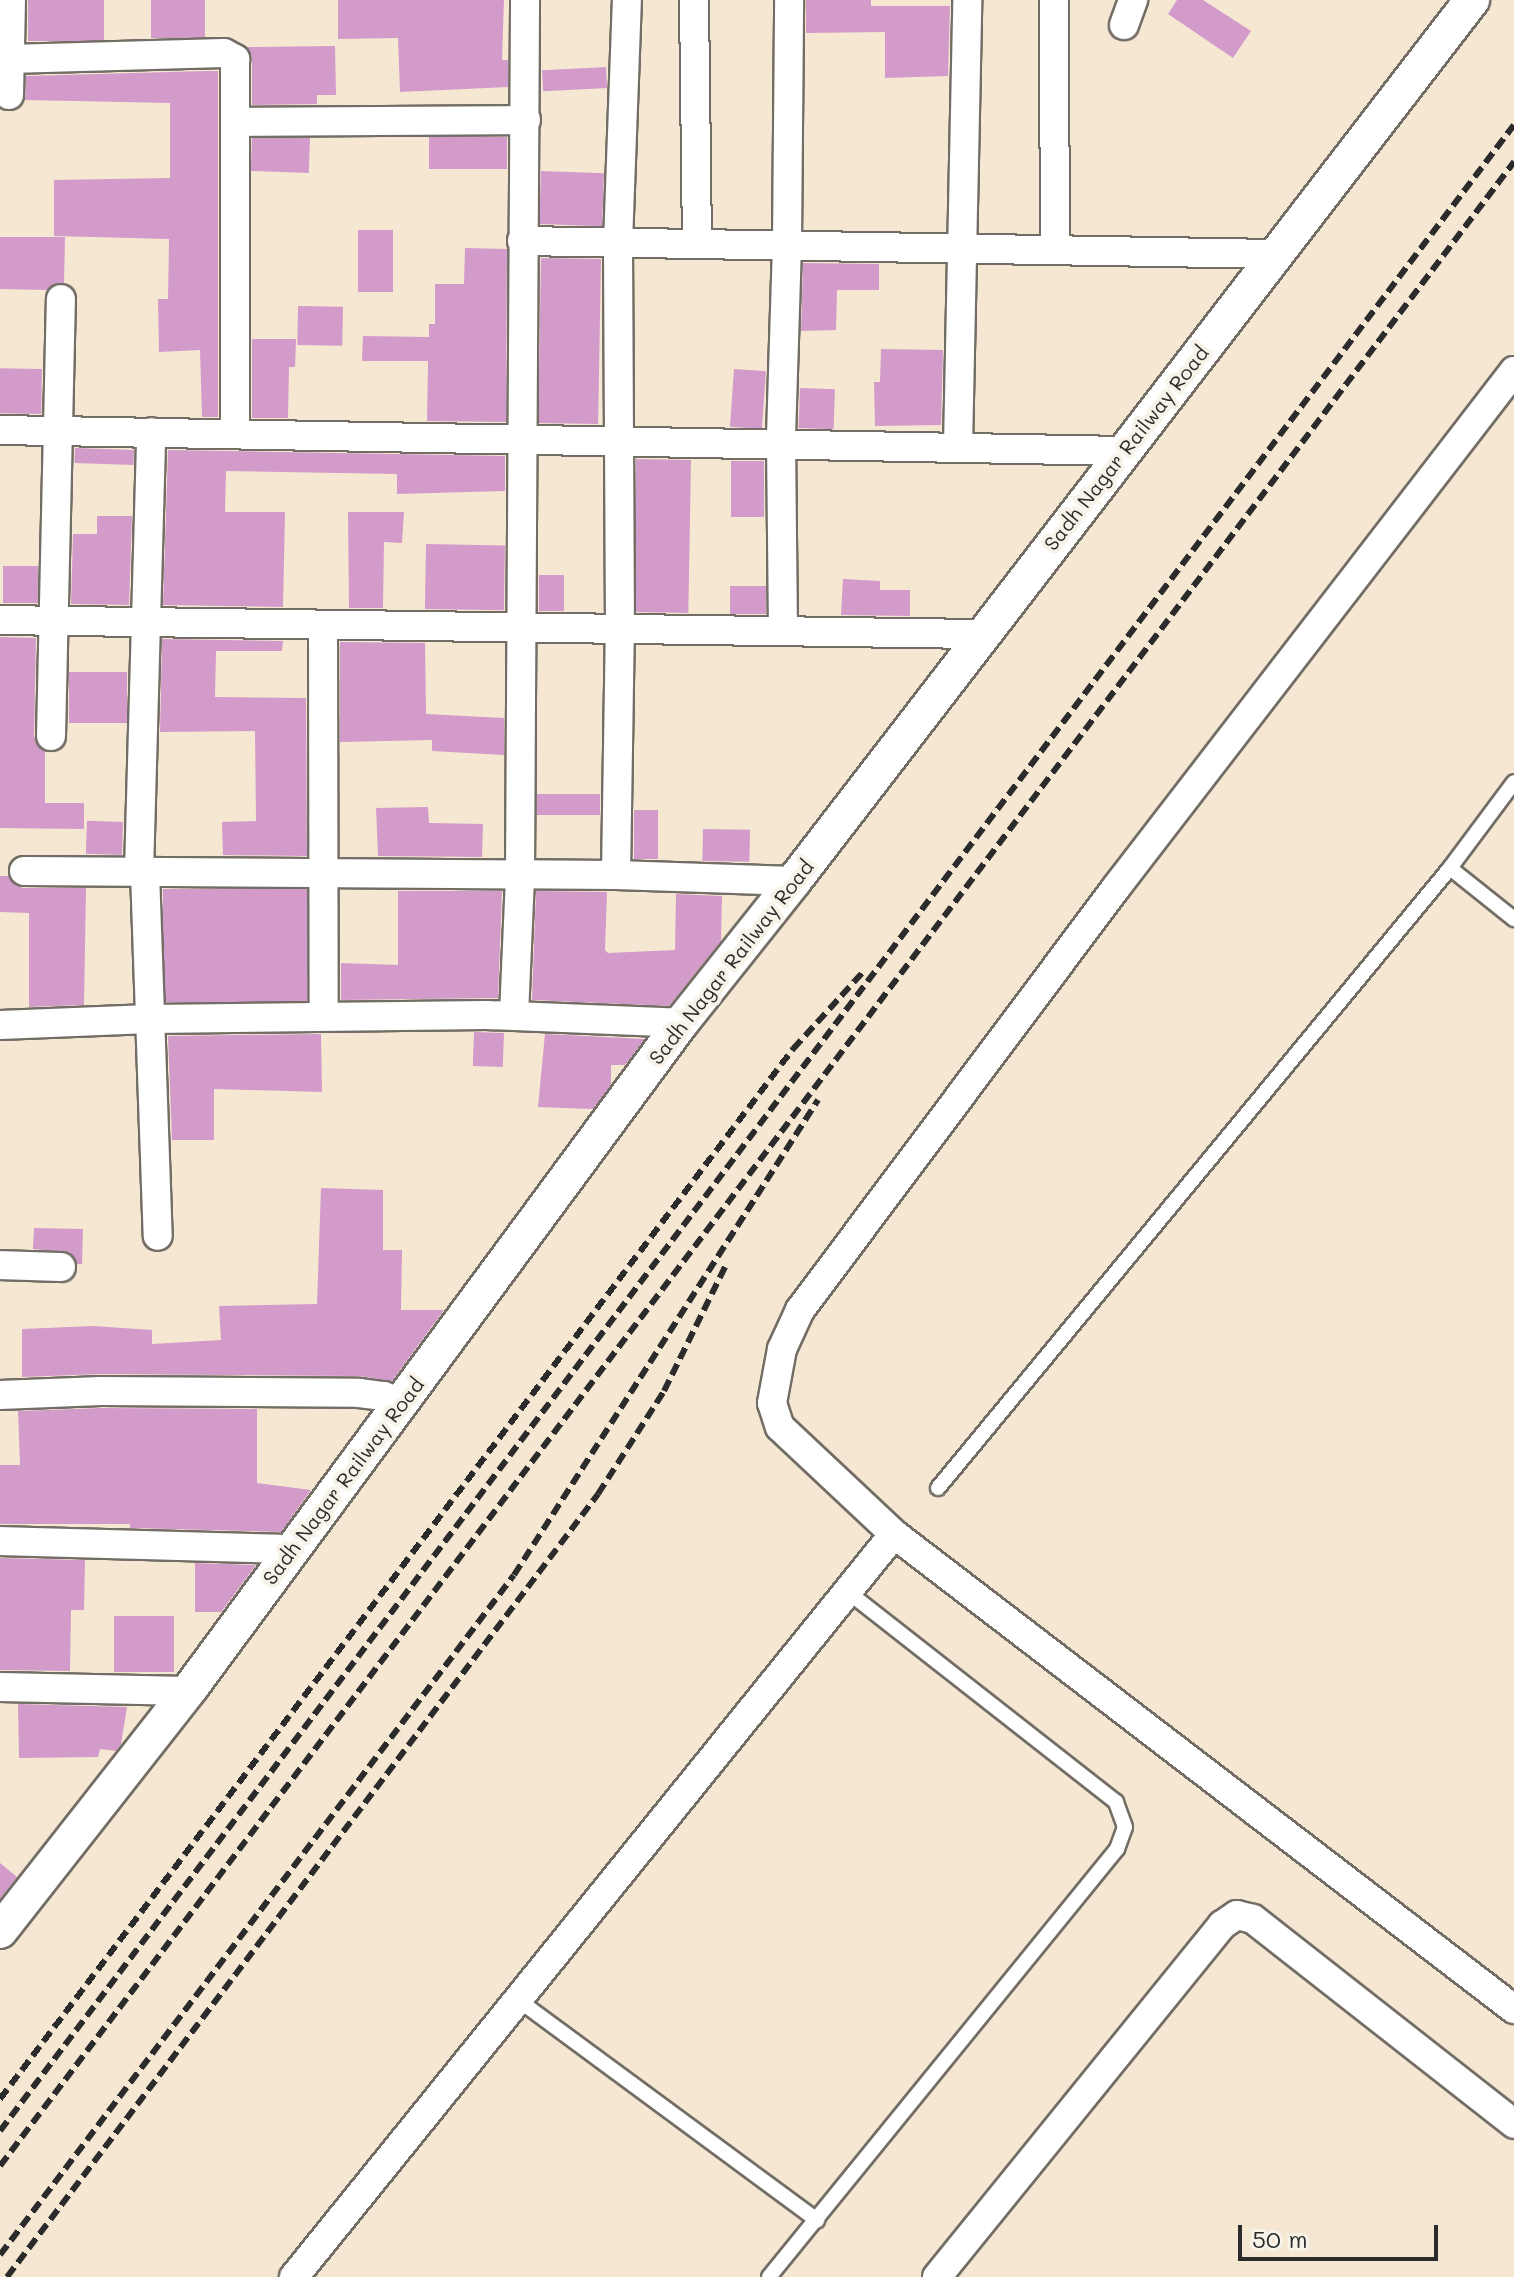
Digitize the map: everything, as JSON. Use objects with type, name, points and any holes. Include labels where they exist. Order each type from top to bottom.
[{"type":"street","points":[[9,95],[11,0]]},
{"type":"street","points":[[514,1015],[520,875],[518,627],[524,439],[522,241],[526,120],[525,0]]},
{"type":"street","points":[[616,875],[620,629],[618,243],[627,0]]},
{"type":"street","points":[[694,0],[697,244]]},
{"type":"street","points":[[783,631],[781,444],[789,0]]},
{"type":"street","points":[[958,447],[967,0]]},
{"type":"street","points":[[1054,0],[1055,248]]},
{"type":"street","name":"Sadh Nagar Railway Road","points":[[0,1931],[188,1691],[681,1023],[794,881],[1472,0]]},
{"type":"street","points":[[9,59],[231,55],[236,65],[235,434]]},
{"type":"street","points":[[236,122],[526,120]]},
{"type":"street","points":[[522,241],[1277,254]]},
{"type":"street","points":[[51,736],[55,431],[61,299]]},
{"type":"street","points":[[1514,371],[1105,902],[789,1327],[772,1397],[776,1420],[894,1534],[1514,2009]]},
{"type":"street","points":[[0,430],[1124,451]]},
{"type":"street","points":[[151,432],[142,872],[158,1236]]},
{"type":"street","points":[[0,620],[982,634]]},
{"type":"street","points":[[323,625],[327,873],[324,1016]]},
{"type":"street","points":[[24,871],[616,875],[794,881]]},
{"type":"street","points":[[0,1025],[150,1019],[514,1015],[681,1023]]},
{"type":"street","points":[[0,1265],[61,1267]]},
{"type":"street","points":[[0,1395],[101,1391],[359,1393],[384,1396],[400,1403]]},
{"type":"street","points":[[294,2277],[894,1534]]},
{"type":"street","points":[[0,1541],[292,1549]]},
{"type":"street","points":[[0,1687],[188,1691]]},
{"type":"street","points":[[938,2277],[1212,1937],[1237,1915],[1253,1919],[1514,2124]]},
{"type":"lane","points":[[938,1488],[1450,868],[1514,782]]},
{"type":"lane","points":[[1450,868],[1514,919]]},
{"type":"lane","points":[[769,2277],[1117,1849],[1125,1827],[1116,1802],[848,1592]]},
{"type":"lane","points":[[517,1999],[817,2220]]},
{"type":"building","points":[[28,0],[104,0],[104,41],[28,41]]},
{"type":"building","points":[[151,0],[205,0],[205,38],[151,38]]},
{"type":"building","points":[[338,0],[504,0],[502,60],[508,60],[508,87],[400,92],[398,38],[338,39]]},
{"type":"building","points":[[806,0],[871,0],[871,6],[950,6],[948,76],[885,78],[885,32],[806,33]]},
{"type":"building","points":[[1177,0],[1203,0],[1251,31],[1233,58],[1168,14]]},
{"type":"building","points":[[335,46],[336,95],[317,95],[317,104],[252,105],[252,59],[247,47]]},
{"type":"building","points":[[606,67],[607,88],[543,91],[542,70]]},
{"type":"building","points":[[218,71],[218,417],[202,417],[200,350],[159,352],[158,299],[168,299],[169,239],[54,236],[54,180],[170,178],[170,103],[25,100],[26,76]]},
{"type":"building","points":[[252,136],[310,138],[309,173],[251,171]]},
{"type":"building","points":[[429,137],[507,137],[507,169],[429,169]]},
{"type":"building","points":[[541,171],[604,173],[602,226],[539,224]]},
{"type":"building","points":[[358,230],[393,230],[393,292],[358,292]]},
{"type":"building","points":[[0,237],[65,237],[64,283],[54,284],[46,290],[0,289]]},
{"type":"building","points":[[465,248],[507,249],[506,422],[427,421],[428,361],[362,361],[363,336],[429,337],[429,324],[435,324],[435,284],[464,284]]},
{"type":"building","points":[[541,258],[601,259],[598,424],[538,423]]},
{"type":"building","points":[[803,263],[879,264],[879,290],[837,290],[836,330],[801,331]]},
{"type":"building","points":[[298,306],[343,307],[342,346],[297,345]]},
{"type":"building","points":[[252,339],[296,339],[295,367],[289,367],[288,418],[252,418]]},
{"type":"building","points":[[881,349],[943,350],[941,425],[875,426],[874,382],[880,382]]},
{"type":"building","points":[[0,368],[42,369],[41,414],[0,413]]},
{"type":"building","points":[[734,369],[766,371],[762,429],[730,427]]},
{"type":"building","points":[[800,388],[835,389],[834,429],[799,428]]},
{"type":"building","points":[[75,448],[134,450],[133,465],[74,463]]},
{"type":"building","points":[[168,450],[505,456],[505,491],[397,494],[397,474],[226,471],[225,512],[285,512],[283,607],[163,605]]},
{"type":"building","points":[[636,459],[691,460],[688,613],[633,612]]},
{"type":"building","points":[[731,461],[764,461],[764,517],[731,517]]},
{"type":"building","points":[[348,512],[404,512],[402,543],[384,542],[383,608],[349,608]]},
{"type":"building","points":[[97,516],[132,516],[129,605],[71,604],[73,534],[97,534]]},
{"type":"building","points":[[426,544],[505,545],[504,610],[425,609]]},
{"type":"building","points":[[3,566],[38,566],[38,603],[3,603]]},
{"type":"building","points":[[539,575],[564,575],[564,611],[539,611]]},
{"type":"building","points":[[843,579],[880,581],[880,590],[910,590],[910,616],[841,615]]},
{"type":"building","points":[[730,586],[766,586],[766,614],[730,614]]},
{"type":"building","points":[[0,637],[36,638],[34,736],[37,745],[45,751],[45,803],[84,803],[84,829],[0,828]]},
{"type":"building","points":[[162,639],[283,641],[282,651],[216,651],[215,697],[306,698],[307,856],[223,855],[222,822],[256,821],[255,731],[160,732]]},
{"type":"building","points":[[340,642],[425,643],[426,714],[504,718],[504,755],[432,751],[432,740],[340,742]]},
{"type":"building","points":[[69,672],[127,672],[127,723],[69,723]]},
{"type":"building","points":[[537,794],[600,794],[600,815],[537,815]]},
{"type":"building","points":[[428,807],[429,823],[483,824],[482,857],[378,856],[376,808]]},
{"type":"building","points":[[634,810],[658,810],[658,859],[634,859]]},
{"type":"building","points":[[87,821],[123,822],[122,855],[86,854]]},
{"type":"building","points":[[703,829],[750,830],[749,862],[702,861]]},
{"type":"building","points":[[0,876],[8,876],[15,885],[23,888],[86,888],[84,1005],[29,1007],[29,913],[0,912]]},
{"type":"building","points":[[163,889],[307,889],[307,1002],[163,1002]]},
{"type":"building","points":[[398,891],[502,891],[498,998],[341,1000],[341,963],[398,965]]},
{"type":"building","points":[[536,891],[607,892],[605,950],[608,953],[675,950],[676,894],[722,896],[721,941],[669,1006],[532,1000]]},
{"type":"building","points":[[474,1032],[504,1033],[503,1067],[473,1066]]},
{"type":"building","points":[[321,1034],[322,1092],[214,1089],[214,1140],[172,1140],[168,1036]]},
{"type":"building","points":[[545,1034],[645,1039],[625,1065],[611,1065],[611,1085],[593,1109],[538,1107]]},
{"type":"building","points":[[321,1188],[383,1190],[383,1250],[402,1250],[401,1310],[444,1310],[392,1381],[359,1376],[101,1374],[22,1377],[22,1329],[93,1326],[152,1330],[152,1344],[221,1340],[219,1306],[317,1304]]},
{"type":"building","points":[[34,1228],[83,1229],[82,1264],[77,1264],[69,1252],[33,1249]]},
{"type":"building","points":[[257,1409],[257,1483],[311,1490],[281,1532],[130,1528],[130,1524],[0,1524],[0,1465],[20,1465],[18,1411]]},
{"type":"building","points":[[0,1558],[85,1560],[84,1610],[71,1610],[70,1671],[0,1670]]},
{"type":"building","points":[[195,1563],[256,1565],[221,1612],[195,1612]]},
{"type":"building","points":[[114,1616],[174,1616],[174,1672],[114,1672]]},
{"type":"building","points":[[18,1704],[127,1707],[121,1744],[116,1751],[100,1749],[98,1757],[19,1758]]},
{"type":"building","points":[[0,1863],[17,1877],[0,1899]]},
{"type":"railway","points":[[0,2131],[1514,125]]},
{"type":"railway","points":[[0,2166],[1514,162]]},
{"type":"railway","points":[[0,2099],[793,1049],[864,971]]},
{"type":"railway","points":[[0,2255],[514,1575],[818,1100]]},
{"type":"railway","points":[[7,2277],[598,1494],[664,1391],[726,1265]]}]
